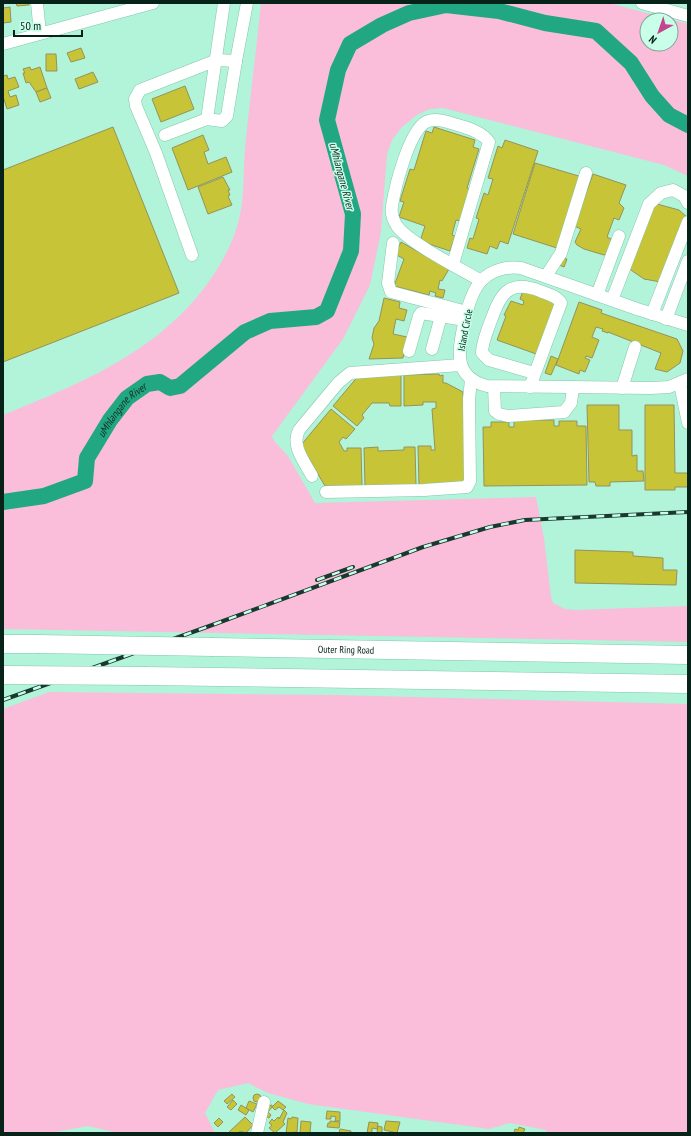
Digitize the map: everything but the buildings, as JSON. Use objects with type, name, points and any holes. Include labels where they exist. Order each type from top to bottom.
[{"type":"highway","name":"Outer Ring Road","points":[[3,644],[688,655]]},
{"type":"highway","points":[[3,675],[688,684]]},
{"type":"street","points":[[38,3],[40,33]]},
{"type":"street","points":[[3,44],[153,3]]},
{"type":"street","points":[[207,119],[212,76],[217,60],[224,3]]},
{"type":"street","points":[[165,135],[207,119],[222,121],[227,116],[247,3]]},
{"type":"street","points":[[642,3],[688,16]]},
{"type":"street","points":[[222,20],[243,22]]},
{"type":"street","points":[[192,255],[156,153],[136,106],[136,99],[140,90],[217,60],[236,61]]},
{"type":"street","points":[[453,264],[489,145],[485,137],[470,129],[441,120],[429,121],[420,127],[412,139],[392,206],[394,221],[402,232],[412,240],[481,281],[498,270],[514,267],[546,276],[686,327]]},
{"type":"street","points":[[546,276],[561,253],[586,173]]},
{"type":"street","points":[[612,300],[649,204],[657,196],[667,190],[680,192],[688,203]]},
{"type":"street","points":[[652,314],[688,222]]},
{"type":"street","points":[[597,295],[618,236]]},
{"type":"street","points":[[393,244],[388,283],[391,292],[466,316]]},
{"type":"street","points":[[666,319],[688,261]]},
{"type":"street","name":"Island Circle","points":[[472,380],[461,365],[459,352],[466,316],[476,288],[481,281]]},
{"type":"street","points":[[530,388],[534,373],[561,303],[558,298],[530,287],[514,287],[502,295],[497,305],[482,353],[489,360],[534,373]]},
{"type":"street","points":[[409,351],[420,314],[466,316]]},
{"type":"street","points":[[432,349],[441,316]]},
{"type":"street","points":[[622,388],[635,347]]},
{"type":"street","points":[[312,476],[296,444],[297,435],[346,375],[363,371],[461,365]]},
{"type":"street","points":[[326,492],[424,490],[467,486],[470,481],[469,399],[472,380],[479,384],[494,387],[530,388],[669,387],[684,381],[688,423]]},
{"type":"street","points":[[494,387],[495,411],[499,414],[508,416],[564,412],[571,403],[573,388]]},
{"type":"street","points":[[257,1133],[264,1102]]},
{"type":"shaded area","points":[[261,3],[609,3],[643,12],[639,12],[639,52],[679,52],[679,22],[688,24],[688,176],[664,165],[443,108],[430,109],[417,115],[402,127],[392,140],[387,154],[381,232],[370,285],[343,339],[272,436],[275,442],[288,456],[315,503],[536,497],[544,538],[553,603],[565,609],[575,610],[688,606],[688,642],[3,629],[3,415],[91,377],[119,361],[170,325],[192,303],[212,277],[224,258],[236,230],[243,195],[245,148]]},
{"type":"shaded area","points":[[49,692],[335,695],[688,704],[688,1133],[548,1133],[546,1130],[510,1123],[489,1129],[308,1104],[268,1093],[248,1083],[218,1090],[205,1113],[215,1133],[118,1133],[88,1126],[49,1133],[3,1133],[3,709]]},
{"type":"waterway","name":"uMhlangane River","points":[[3,502],[44,496],[85,481],[87,458],[110,420],[127,398],[147,384],[160,382],[170,388],[180,386],[245,332],[270,321],[316,317],[327,311],[351,251],[353,214],[327,120],[338,70],[350,44],[382,25],[409,13],[446,5],[499,11],[545,23],[596,31],[631,63],[652,96],[669,115],[688,125]]},
{"type":"railway","points":[[3,700],[423,547],[490,527],[525,520],[688,512]]},
{"type":"railway","points":[[317,580],[353,567]]}]
